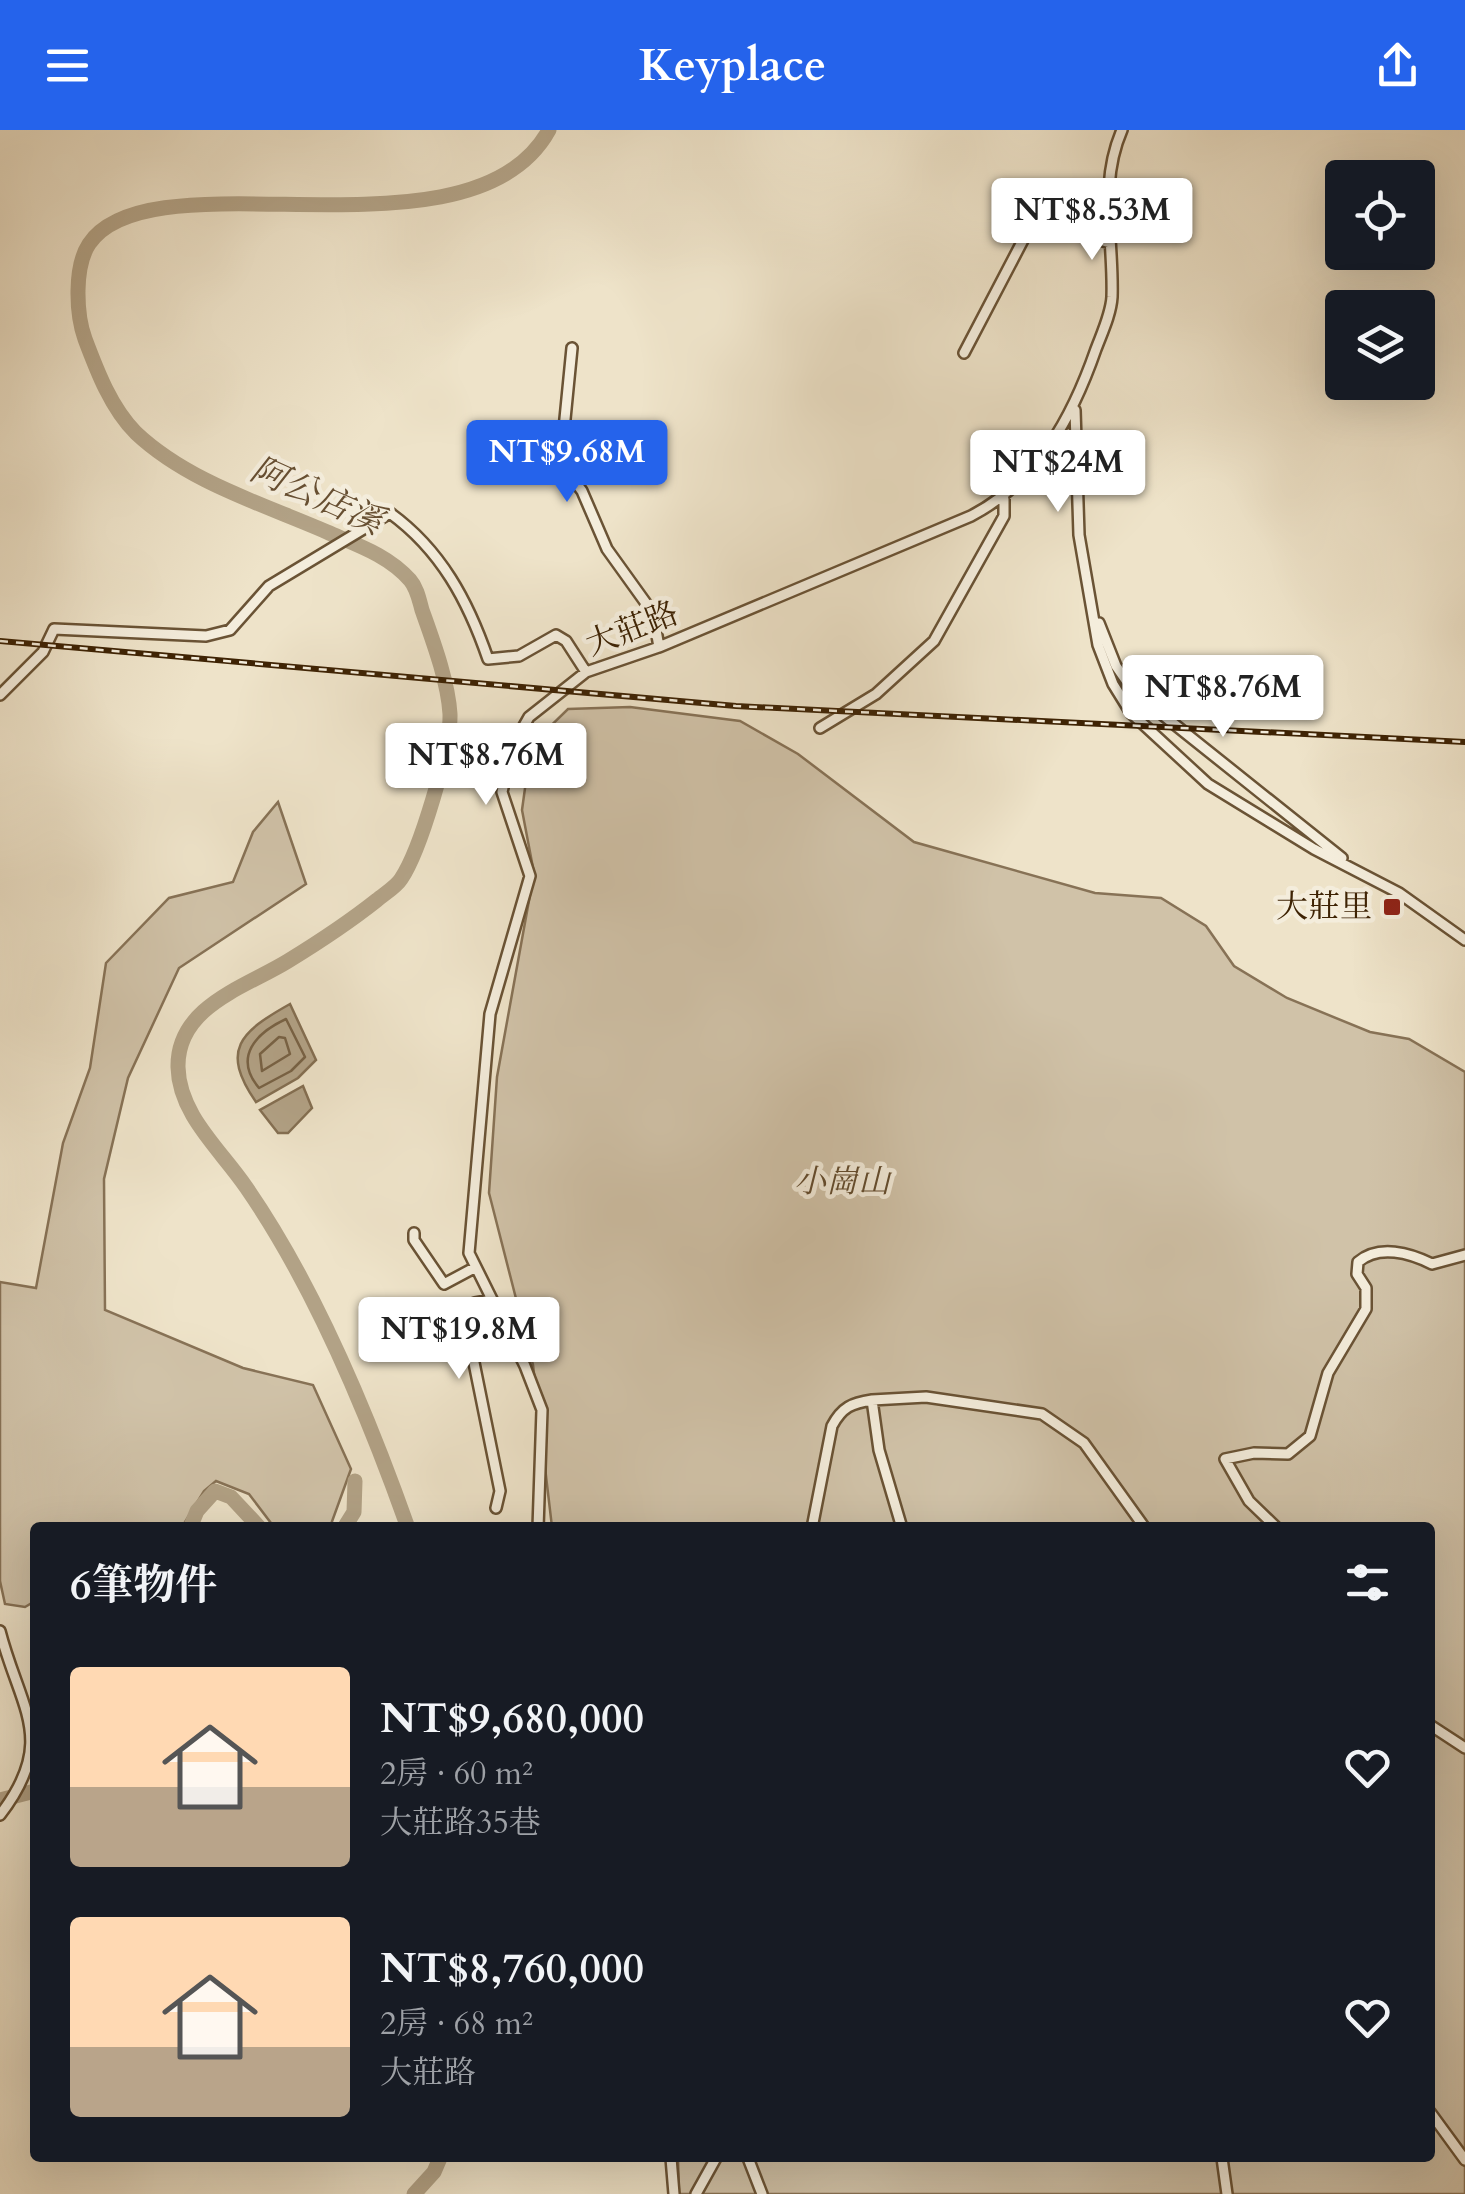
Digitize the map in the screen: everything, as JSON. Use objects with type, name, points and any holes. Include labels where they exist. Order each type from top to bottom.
[{"type":"street","name":"大莊路","points":[[538,1522],[542,1410],[484,1276],[474,1268],[469,1253],[490,1014],[530,876],[502,792],[512,748],[529,717],[586,672],[660,646],[1004,499],[1022,482],[1076,408],[1112,304],[1108,170],[1122,130]]},
{"type":"street","points":[[964,353],[1033,220],[1110,243]]},
{"type":"street","points":[[572,348],[563,439],[566,471],[582,491],[608,549],[653,613],[660,646]]},
{"type":"street","points":[[1076,408],[1078,535],[1096,616],[1098,645],[1113,684],[1131,713],[1208,784],[1314,849],[1347,863],[1465,940]]},
{"type":"street","points":[[820,728],[876,694],[934,641],[1004,516],[1004,499]]},
{"type":"street","points":[[0,695],[43,652],[54,628],[206,636],[230,630],[268,586],[390,514],[433,552],[458,585],[488,659],[519,656],[556,635],[566,641],[586,672]]},
{"type":"street","points":[[1096,616],[1116,666],[1134,692],[1322,838],[1347,863]]},
{"type":"street","points":[[414,1233],[414,1240],[444,1284],[474,1268]]},
{"type":"street","points":[[1272,1522],[1249,1500],[1226,1459],[1254,1452],[1288,1454],[1310,1436],[1328,1374],[1366,1309],[1366,1288],[1357,1274],[1358,1262],[1363,1257],[1405,1251],[1432,1264],[1465,1255]]},
{"type":"street","points":[[492,1300],[475,1303],[471,1348],[500,1491],[496,1508]]},
{"type":"street","points":[[813,1522],[832,1426],[839,1412],[852,1403],[926,1396],[1042,1414],[1084,1444],[1140,1522]]},
{"type":"street","points":[[872,1400],[879,1450],[900,1522]]},
{"type":"street","points":[[0,1630],[30,1735]]},
{"type":"street","points":[[1435,1728],[1465,1748]]},
{"type":"street","points":[[0,1815],[22,1782],[30,1760]]},
{"type":"street","points":[[1435,2119],[1465,2160]]},
{"type":"street","points":[[671,2162],[674,2194]]},
{"type":"street","points":[[696,2194],[714,2162]]},
{"type":"street","points":[[750,2162],[762,2194]]},
{"type":"street","points":[[1222,2162],[1226,2194]]},
{"type":"green space","name":"小崗山","points":[[630,707],[740,721],[798,754],[914,842],[1095,893],[1161,898],[1206,926],[1234,966],[1287,998],[1370,1032],[1409,1039],[1465,1072],[1465,2194],[679,2194],[678,2162],[1435,2162],[1435,1522],[551,1522],[533,1365],[489,1193],[497,1077],[534,873],[522,810],[531,745],[568,709]]},
{"type":"green space","points":[[278,802],[306,884],[179,968],[128,1078],[104,1179],[105,1310],[243,1368],[313,1385],[351,1469],[332,1522],[270,1522],[249,1494],[216,1481],[204,1491],[185,1522],[30,1522],[30,1604],[5,1604],[0,1581],[0,1282],[36,1288],[63,1143],[90,1068],[106,963],[169,898],[233,882],[253,832]]},
{"type":"water","points":[[290,1004],[316,1060],[298,1078],[256,1102],[239,1069],[241,1044],[259,1024]]},
{"type":"water","points":[[303,1086],[312,1108],[288,1133],[278,1133],[260,1110]]},
{"type":"waterway","name":"阿公店溪","points":[[406,1522],[357,1396],[317,1308],[271,1225],[193,1116],[180,1084],[178,1067],[181,1046],[201,1014],[333,932],[401,879],[425,823],[445,750],[450,714],[443,675],[416,590],[392,564],[361,546],[202,478],[136,433],[112,401],[85,339],[78,304],[79,278],[89,244],[124,218],[177,206],[386,203],[454,194],[510,172],[549,130]]},
{"type":"waterway","points":[[348,1522],[354,1512],[355,1481]]},
{"type":"waterway","points":[[192,1522],[215,1491],[231,1497],[254,1522]]},
{"type":"waterway","points":[[0,1800],[30,1792]]},
{"type":"waterway","name":"阿公店溪","points":[[414,2194],[438,2162]]},
{"type":"railway","points":[[0,641],[736,706],[1465,742]]},
{"type":"place","name":"大莊里","points":[[1392,907]]}]
